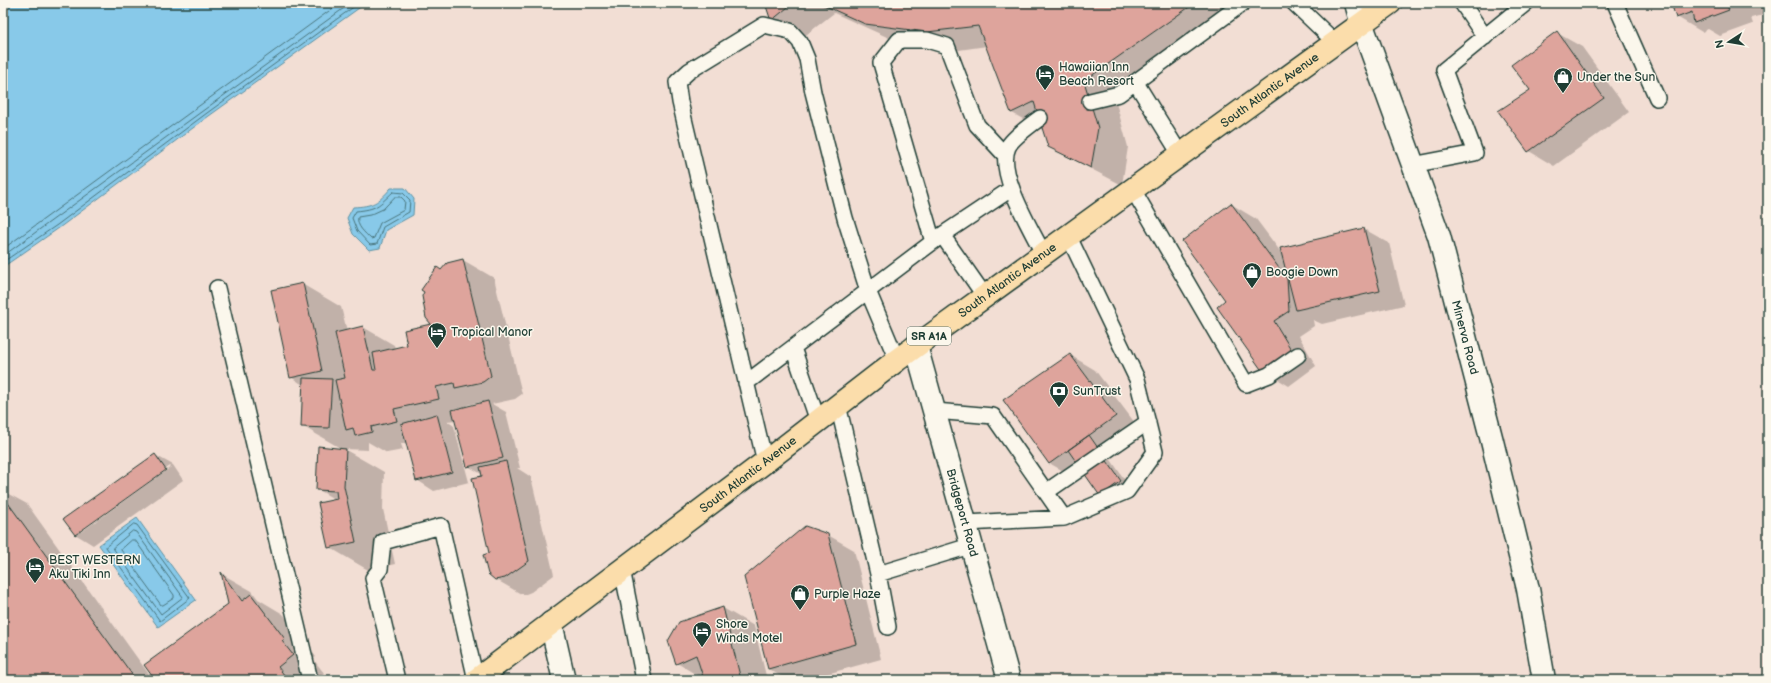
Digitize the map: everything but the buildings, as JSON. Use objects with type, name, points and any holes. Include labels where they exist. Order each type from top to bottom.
[{"type":"main road","name":"South Atlantic Avenue","points":[[476,680],[984,295],[1362,25],[1390,3]]},
{"type":"street","name":"Minerva Road","points":[[1356,3],[1362,25],[1439,236],[1492,441],[1528,589],[1544,680]]},
{"type":"street","name":"Bridgeport Road","points":[[916,346],[973,545],[1009,680]]},
{"type":"street","points":[[551,622],[564,680]]},
{"type":"lane","points":[[1090,101],[1119,94],[1243,3]]},
{"type":"lane","points":[[1294,3],[1336,43]]},
{"type":"lane","points":[[1462,3],[1485,37]]},
{"type":"lane","points":[[1412,165],[1475,153],[1444,70],[1526,3]]},
{"type":"lane","points":[[1615,3],[1657,98]]},
{"type":"lane","points":[[765,462],[680,102],[677,82],[689,71],[764,25],[790,31],[800,42],[807,59],[813,92],[845,218],[868,292],[897,360]]},
{"type":"lane","points":[[984,295],[938,238],[881,63],[899,40],[927,40],[947,46],[978,125],[1005,155]]},
{"type":"lane","points":[[1136,83],[1180,154]]},
{"type":"lane","points":[[1040,118],[1008,145],[1005,155],[1011,189],[1043,253]]},
{"type":"lane","points":[[1132,188],[1246,384],[1269,376],[1298,355]]},
{"type":"lane","points":[[746,383],[938,238],[1011,189]]},
{"type":"lane","points":[[966,523],[1064,518],[1127,491],[1155,452],[1137,379],[1068,235]]},
{"type":"lane","points":[[217,288],[310,680]]},
{"type":"lane","points":[[793,348],[818,421]]},
{"type":"lane","points":[[838,405],[878,574],[888,628]]},
{"type":"lane","points":[[935,411],[993,416],[1064,518]]},
{"type":"lane","points":[[1046,492],[1148,422]]},
{"type":"lane","points":[[397,680],[373,578],[380,569],[383,542],[441,526],[476,680]]},
{"type":"lane","points":[[878,574],[973,545]]},
{"type":"lane","points":[[622,569],[644,680]]},
{"type":"water","points":[[3,3],[366,3],[209,116],[59,228],[3,267]]},
{"type":"water","points":[[391,188],[405,188],[414,199],[413,215],[386,230],[380,248],[369,250],[353,234],[347,218],[353,207],[366,206],[375,203]]},
{"type":"water","points":[[137,518],[196,600],[158,627],[99,545]]},
{"type":"place","name":"Hawaiian Inn Beach Resort","points":[[1045,91]]},
{"type":"place","name":"Under the Sun","points":[[1563,94]]},
{"type":"place","name":"Boogie Down","points":[[1252,289]]},
{"type":"place","name":"Tropical Manor","points":[[437,349]]},
{"type":"place","name":"SunTrust","points":[[1059,408]]},
{"type":"place","name":"BEST WESTERN Aku Tiki Inn","points":[[35,584]]},
{"type":"place","name":"Purple Haze","points":[[800,611]]},
{"type":"place","name":"Shore Winds Motel","points":[[702,648]]}]
